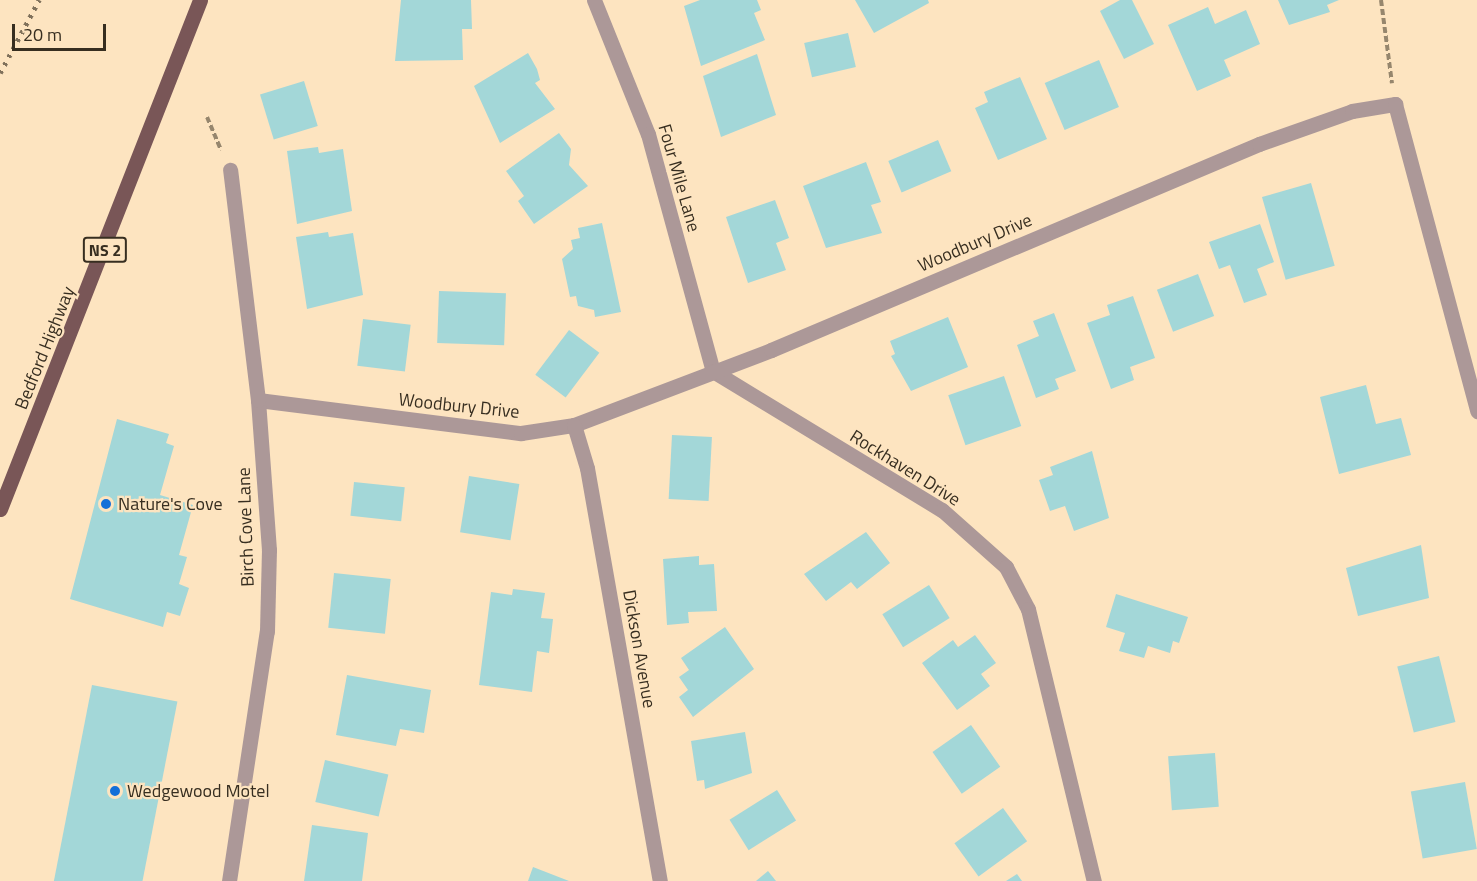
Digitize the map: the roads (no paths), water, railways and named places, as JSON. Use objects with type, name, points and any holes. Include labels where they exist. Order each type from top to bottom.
[{"type":"main road","name":"Bedford Highway","points":[[0,509],[200,0]]},
{"type":"street","name":"Four Mile Lane","points":[[594,0],[648,134],[713,371]]},
{"type":"street","name":"Woodbury Drive","points":[[258,400],[521,434],[574,425],[713,371],[1259,144],[1353,111],[1395,104],[1477,411]]},
{"type":"street","name":"Birch Cove Lane","points":[[230,170],[258,400],[269,550],[267,631],[230,881]]},
{"type":"street","name":"Rockhaven Drive","points":[[713,371],[942,510],[1006,567],[1036,639],[1094,881]]},
{"type":"street","name":"Dickson Avenue","points":[[574,425],[587,468],[660,881]]},
{"type":"railway","points":[[0,73],[39,0]]},
{"type":"place","name":"Nature's Cove","points":[[106,504]]},
{"type":"place","name":"Wedgewood Motel","points":[[115,791]]}]
